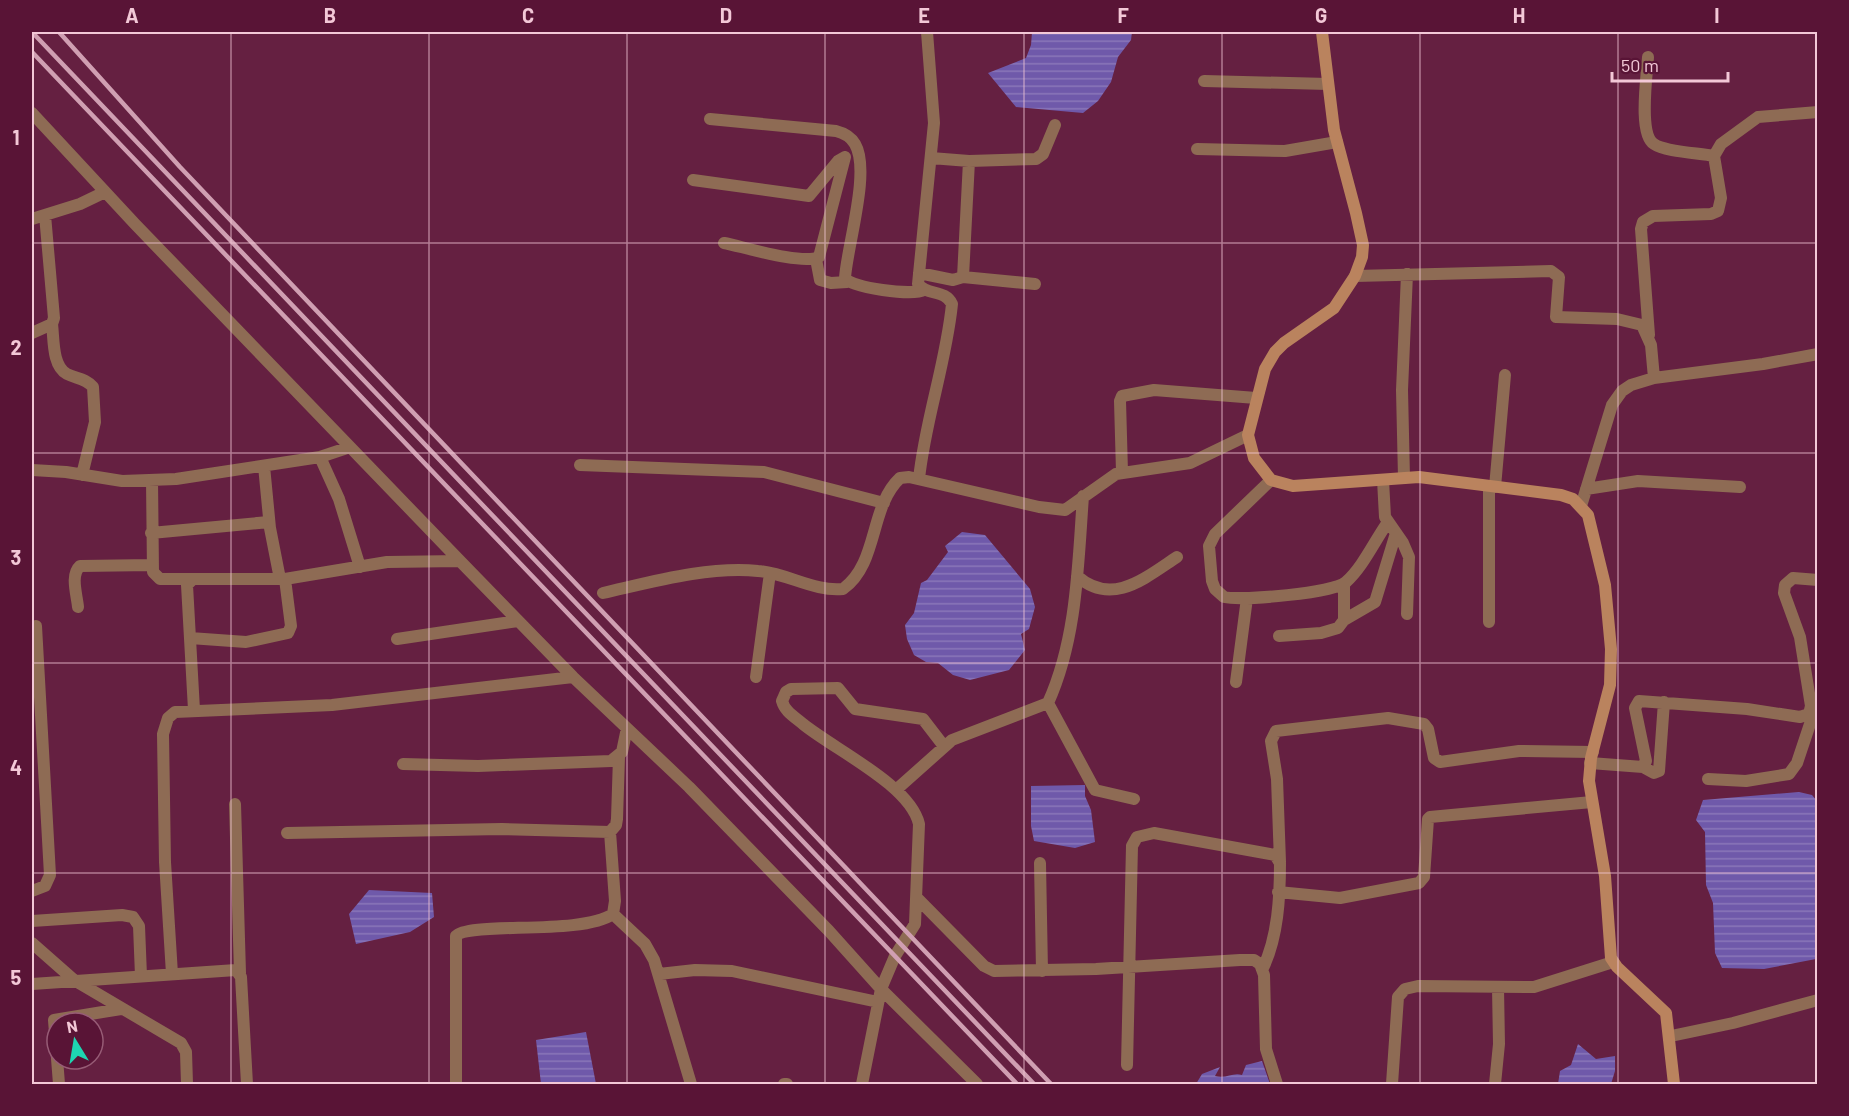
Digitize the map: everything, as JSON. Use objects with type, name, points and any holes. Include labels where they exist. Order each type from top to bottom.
[{"type":"street","points":[[919,479],[924,440],[946,347],[952,304],[944,294],[924,290],[918,284],[934,123],[927,32]]},
{"type":"street","points":[[1322,32],[1337,142],[1363,245],[1360,267],[1334,308],[1297,332],[1275,352],[1265,369],[1248,435],[1254,458],[1271,480],[1293,486],[1430,478],[1561,495],[1581,506],[1588,515],[1604,575],[1611,649],[1609,694],[1592,757],[1592,802],[1605,876],[1613,962],[1663,1007],[1669,1020],[1674,1084]]},
{"type":"street","points":[[1648,57],[1645,126],[1648,138],[1656,146],[1714,156]]},
{"type":"street","points":[[1204,81],[1328,84]]},
{"type":"street","points":[[1654,378],[1641,229],[1643,222],[1653,216],[1711,214],[1718,211],[1721,198],[1714,156],[1721,144],[1748,122],[1758,117],[1818,112]]},
{"type":"street","points":[[32,113],[105,192],[518,621],[753,853],[881,989],[977,1084]]},
{"type":"street","points":[[710,119],[836,131],[855,143],[860,191],[846,273],[847,282]]},
{"type":"street","points":[[931,158],[969,161],[1041,157],[1055,124]]},
{"type":"street","points":[[1197,149],[1285,151],[1337,142]]},
{"type":"street","points":[[693,180],[809,196],[838,161],[845,157],[858,155]]},
{"type":"street","points":[[816,259],[821,253],[845,157]]},
{"type":"street","points":[[963,277],[969,161]]},
{"type":"street","points":[[32,219],[80,204],[105,192]]},
{"type":"street","points":[[45,215],[54,308],[52,324],[59,366],[65,373],[82,378],[93,387],[95,422],[82,475]]},
{"type":"street","points":[[724,243],[816,259]]},
{"type":"street","points":[[816,259],[820,280],[831,283],[847,282],[905,293],[918,293],[924,290]]},
{"type":"street","points":[[1355,276],[1551,271],[1560,278],[1556,317],[1635,322],[1642,325],[1649,336]]},
{"type":"street","points":[[919,273],[953,280],[963,277],[1035,284]]},
{"type":"street","points":[[1404,478],[1402,390],[1407,274]]},
{"type":"street","points":[[32,333],[52,324]]},
{"type":"street","points":[[1581,506],[1612,405],[1622,391],[1630,385],[1654,378],[1818,354]]},
{"type":"street","points":[[1489,622],[1492,487],[1505,375]]},
{"type":"street","points":[[1122,472],[1120,401],[1122,396],[1154,390],[1256,398]]},
{"type":"street","points":[[603,593],[725,571],[770,573],[831,590],[843,590],[864,562],[884,503],[900,478],[919,479],[1059,510],[1074,505],[1102,481],[1122,472],[1190,464],[1248,435]]},
{"type":"street","points":[[32,470],[122,481],[152,480],[320,457],[350,447]]},
{"type":"street","points":[[320,457],[339,499],[360,567]]},
{"type":"street","points":[[580,465],[764,472],[884,503]]},
{"type":"street","points":[[190,638],[246,642],[288,633],[291,626],[269,522],[264,466]]},
{"type":"street","points":[[152,480],[152,565],[156,577],[160,579],[282,579],[387,562],[460,561]]},
{"type":"street","points":[[1271,480],[1215,534],[1209,546],[1209,568],[1215,589],[1224,597],[1247,598],[1334,588],[1344,584],[1388,522]]},
{"type":"street","points":[[1383,480],[1384,512],[1409,557],[1407,614]]},
{"type":"street","points":[[1586,489],[1638,482],[1740,487]]},
{"type":"street","points":[[1083,496],[1077,576],[1064,651],[1048,703],[1095,790],[1134,799]]},
{"type":"street","points":[[151,533],[269,522]]},
{"type":"street","points":[[1279,636],[1334,630],[1344,620],[1370,608],[1375,602],[1396,533]]},
{"type":"street","points":[[1077,576],[1096,588],[1114,591],[1140,582],[1177,557]]},
{"type":"street","points":[[78,607],[75,571],[80,566],[152,565]]},
{"type":"street","points":[[756,677],[770,573]]},
{"type":"street","points":[[193,579],[187,585],[194,710]]},
{"type":"street","points":[[1708,779],[1746,781],[1789,774],[1797,763],[1813,715],[1802,646],[1784,593],[1785,585],[1793,579],[1818,580]]},
{"type":"street","points":[[1344,584],[1344,620]]},
{"type":"street","points":[[1236,682],[1247,598]]},
{"type":"street","points":[[397,639],[518,621]]},
{"type":"street","points":[[32,891],[45,886],[50,875],[36,626]]},
{"type":"street","points":[[172,974],[165,862],[163,734],[168,718],[175,712],[332,705],[573,677]]},
{"type":"street","points":[[862,1084],[881,989],[895,956],[909,937],[915,924],[920,824],[917,812],[897,789],[820,738],[787,711],[782,701],[786,692],[807,687],[838,688],[855,710],[923,719],[943,745]]},
{"type":"street","points":[[1643,767],[1646,761],[1636,704],[1639,701],[1800,717],[1813,715]]},
{"type":"street","points":[[1277,1084],[1266,1049],[1263,968],[1272,948],[1280,863],[1277,779],[1271,741],[1273,733],[1368,720],[1408,721],[1427,726],[1434,758],[1440,762],[1551,749],[1643,767],[1654,772],[1659,771],[1664,702]]},
{"type":"street","points":[[897,789],[943,745],[1048,703]]},
{"type":"street","points":[[613,914],[615,901],[610,831],[617,819],[619,757],[627,728]]},
{"type":"street","points":[[403,764],[486,766],[611,761],[619,757]]},
{"type":"street","points":[[1278,891],[1340,898],[1419,883],[1424,877],[1430,817],[1592,802]]},
{"type":"street","points":[[235,804],[240,973],[247,1084]]},
{"type":"street","points":[[287,833],[502,829],[610,831]]},
{"type":"street","points":[[1127,1065],[1132,846],[1137,837],[1155,833],[1260,851],[1275,855],[1280,863]]},
{"type":"street","points":[[1040,863],[1042,971]]},
{"type":"street","points":[[918,898],[989,969],[1005,972],[1042,971],[1254,960],[1263,968]]},
{"type":"street","points":[[613,914],[645,944],[654,960],[691,1084]]},
{"type":"street","points":[[456,1084],[455,939],[460,932],[589,923],[613,914]]},
{"type":"street","points":[[32,921],[122,915],[133,917],[139,926],[141,976]]},
{"type":"street","points":[[32,943],[74,980],[181,1043],[186,1052],[187,1084]]},
{"type":"street","points":[[1392,1084],[1398,997],[1401,991],[1418,986],[1534,987],[1550,984],[1613,962]]},
{"type":"street","points":[[32,984],[236,970],[240,973]]},
{"type":"street","points":[[659,974],[701,970],[732,971],[878,1002]]},
{"type":"street","points":[[1496,1084],[1499,1044],[1498,988]]},
{"type":"street","points":[[1671,1036],[1733,1023],[1818,1000]]},
{"type":"street","points":[[59,1084],[54,1020],[121,1009]]},
{"type":"shaded area","points":[[1032,32],[1132,32],[1131,40],[1118,57],[1111,82],[1098,101],[1083,113],[1016,107],[988,73],[1026,58],[1031,45]]},
{"type":"shaded area","points":[[962,532],[985,535],[1030,589],[1035,607],[1029,629],[1021,634],[1025,650],[1009,670],[970,680],[953,675],[938,663],[926,662],[914,655],[907,639],[905,625],[914,613],[921,583],[927,580],[948,552],[945,546]]},
{"type":"shaded area","points":[[1085,785],[1085,796],[1091,810],[1095,842],[1075,848],[1034,841],[1031,826],[1031,786]]},
{"type":"shaded area","points":[[1799,792],[1812,795],[1817,801],[1816,959],[1764,969],[1722,968],[1715,953],[1713,903],[1706,885],[1705,832],[1696,820],[1703,800]]},
{"type":"shaded area","points":[[369,890],[432,893],[434,917],[410,932],[356,944],[349,914]]},
{"type":"shaded area","points":[[586,1032],[596,1084],[541,1084],[536,1040]]},
{"type":"shaded area","points":[[1578,1044],[1596,1059],[1615,1056],[1615,1071],[1611,1084],[1558,1084],[1560,1071],[1571,1065]]},
{"type":"shaded area","points":[[1262,1061],[1270,1084],[1196,1084],[1202,1074],[1220,1067],[1215,1076],[1242,1075],[1246,1065]]},
{"type":"railway","points":[[32,32],[1034,1084]]},
{"type":"railway","points":[[59,32],[180,167],[1051,1084]]},
{"type":"railway","points":[[32,52],[1017,1084]]}]
